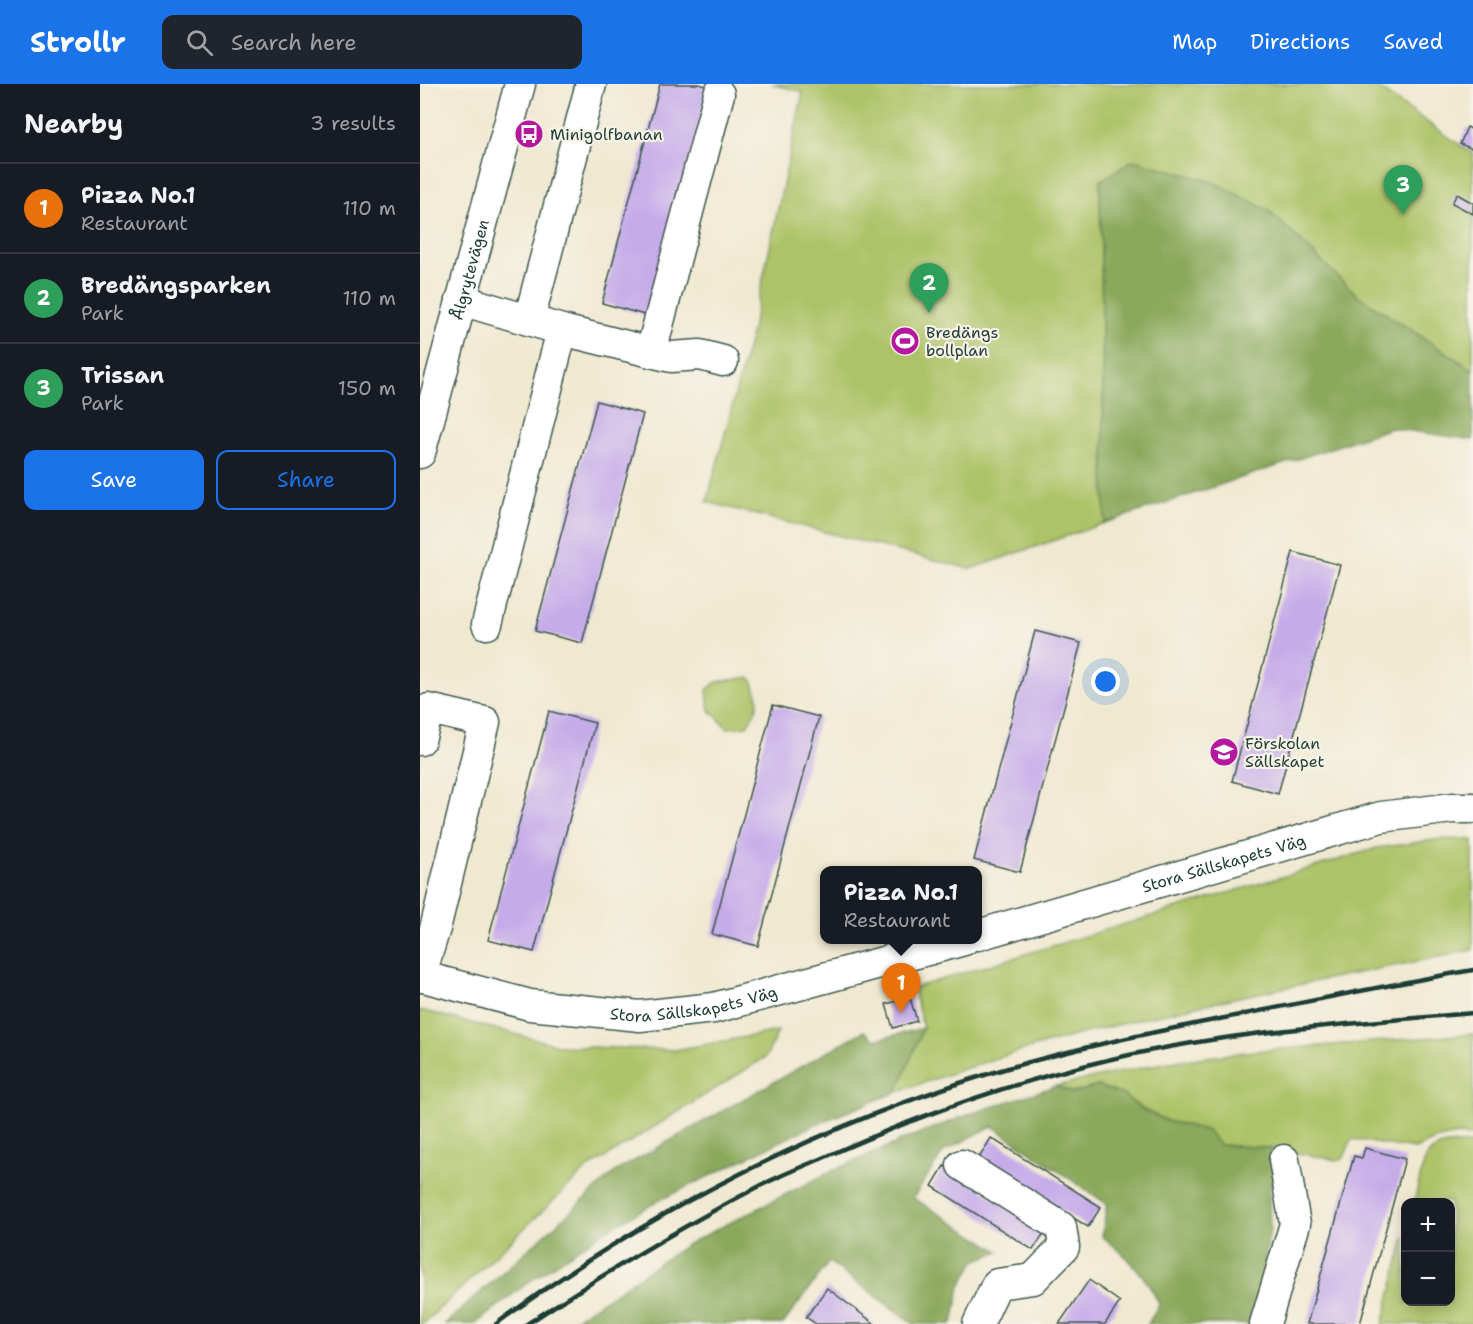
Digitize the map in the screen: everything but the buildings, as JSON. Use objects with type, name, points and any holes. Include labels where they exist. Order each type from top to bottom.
[{"type":"street","name":"Ålgrytevägen","points":[[420,453],[520,84]]},
{"type":"street","points":[[529,320],[591,84]]},
{"type":"street","points":[[651,352],[718,94]]},
{"type":"street","points":[[461,300],[562,330],[671,357],[700,355],[723,361]]},
{"type":"street","points":[[487,624],[562,330]]},
{"type":"street","points":[[420,740],[429,709],[485,722],[428,922],[420,977]]},
{"type":"street","name":"Stora Sällskapets Väg","points":[[982,934],[1381,818],[1453,808],[1473,808]]},
{"type":"street","name":"Stora Sällskapets Väg","points":[[420,977],[530,1005],[598,1013],[650,1015],[714,1008],[946,944]]},
{"type":"street","points":[[1265,1324],[1294,1224],[1284,1160]]},
{"type":"street","points":[[962,1165],[1061,1227],[1064,1247],[1033,1279],[997,1284],[978,1324]]},
{"type":"green space","points":[[772,84],[1372,84],[1473,154],[1473,370],[1358,296],[1268,210],[1100,182],[1105,523],[970,569],[707,502],[752,330],[803,92]]},
{"type":"green space","points":[[1133,160],[1213,182],[1268,210],[1358,296],[1473,370],[1473,440],[1391,428],[1105,523],[1100,181]]},
{"type":"green space","points":[[750,677],[758,697],[757,708],[746,726],[727,728],[709,709],[707,690],[716,682]]},
{"type":"green space","points":[[1441,839],[1473,840],[1473,950],[1237,997],[1120,1024],[1004,1056],[897,1092],[923,1028],[913,988],[1377,848]]},
{"type":"green space","points":[[420,1010],[562,1046],[675,1050],[778,1031],[766,1057],[588,1168],[423,1324],[420,1324]]},
{"type":"green space","points":[[923,1028],[897,1092],[814,1125],[662,1199],[606,1230],[529,1282],[475,1324],[445,1324],[616,1171],[864,1031],[875,1040]]},
{"type":"green space","points":[[1473,1034],[1473,1136],[1457,1135],[1434,1140],[1415,1149],[1352,1139],[1343,1159],[1337,1160],[1270,1148],[1220,1145],[1206,1130],[1167,1121],[1142,1109],[1123,1095],[1098,1086],[1073,1093],[1056,1086],[1168,1062],[1254,1051]]},
{"type":"green space","points":[[1056,1086],[1073,1093],[1098,1086],[1123,1095],[1142,1109],[1167,1121],[1206,1130],[1220,1145],[1270,1148],[1280,1167],[1269,1189],[1270,1230],[1262,1278],[1248,1324],[1148,1324],[1159,1304],[1135,1267],[1102,1236],[1107,1204],[992,1126],[944,1151],[913,1198],[999,1251],[975,1261],[960,1286],[951,1324],[914,1324],[829,1262],[783,1324],[568,1324],[688,1244],[832,1171],[973,1113]]},
{"type":"green space","points":[[1473,1144],[1473,1324],[1383,1324],[1401,1252],[1401,1306],[1455,1306],[1455,1198],[1415,1198],[1428,1156],[1443,1146]]},
{"type":"railway","points":[[496,1324],[611,1246],[670,1211],[794,1148],[922,1096],[988,1074],[1116,1041],[1473,970]]},
{"type":"railway","points":[[527,1324],[641,1252],[766,1183],[889,1130],[955,1105],[1057,1073],[1185,1044],[1281,1031],[1473,1013]]},
{"type":"place","name":"Minigolfbanan","points":[[529,134]]},
{"type":"place","name":"Trissan","points":[[1403,215]]},
{"type":"place","name":"Bredängsparken","points":[[929,313]]},
{"type":"place","name":"Bredängs bollplan","points":[[905,341]]},
{"type":"place","name":"Förskolan Sällskapet","points":[[1224,752]]},
{"type":"place","name":"Pizza No.1","points":[[901,1013]]}]
